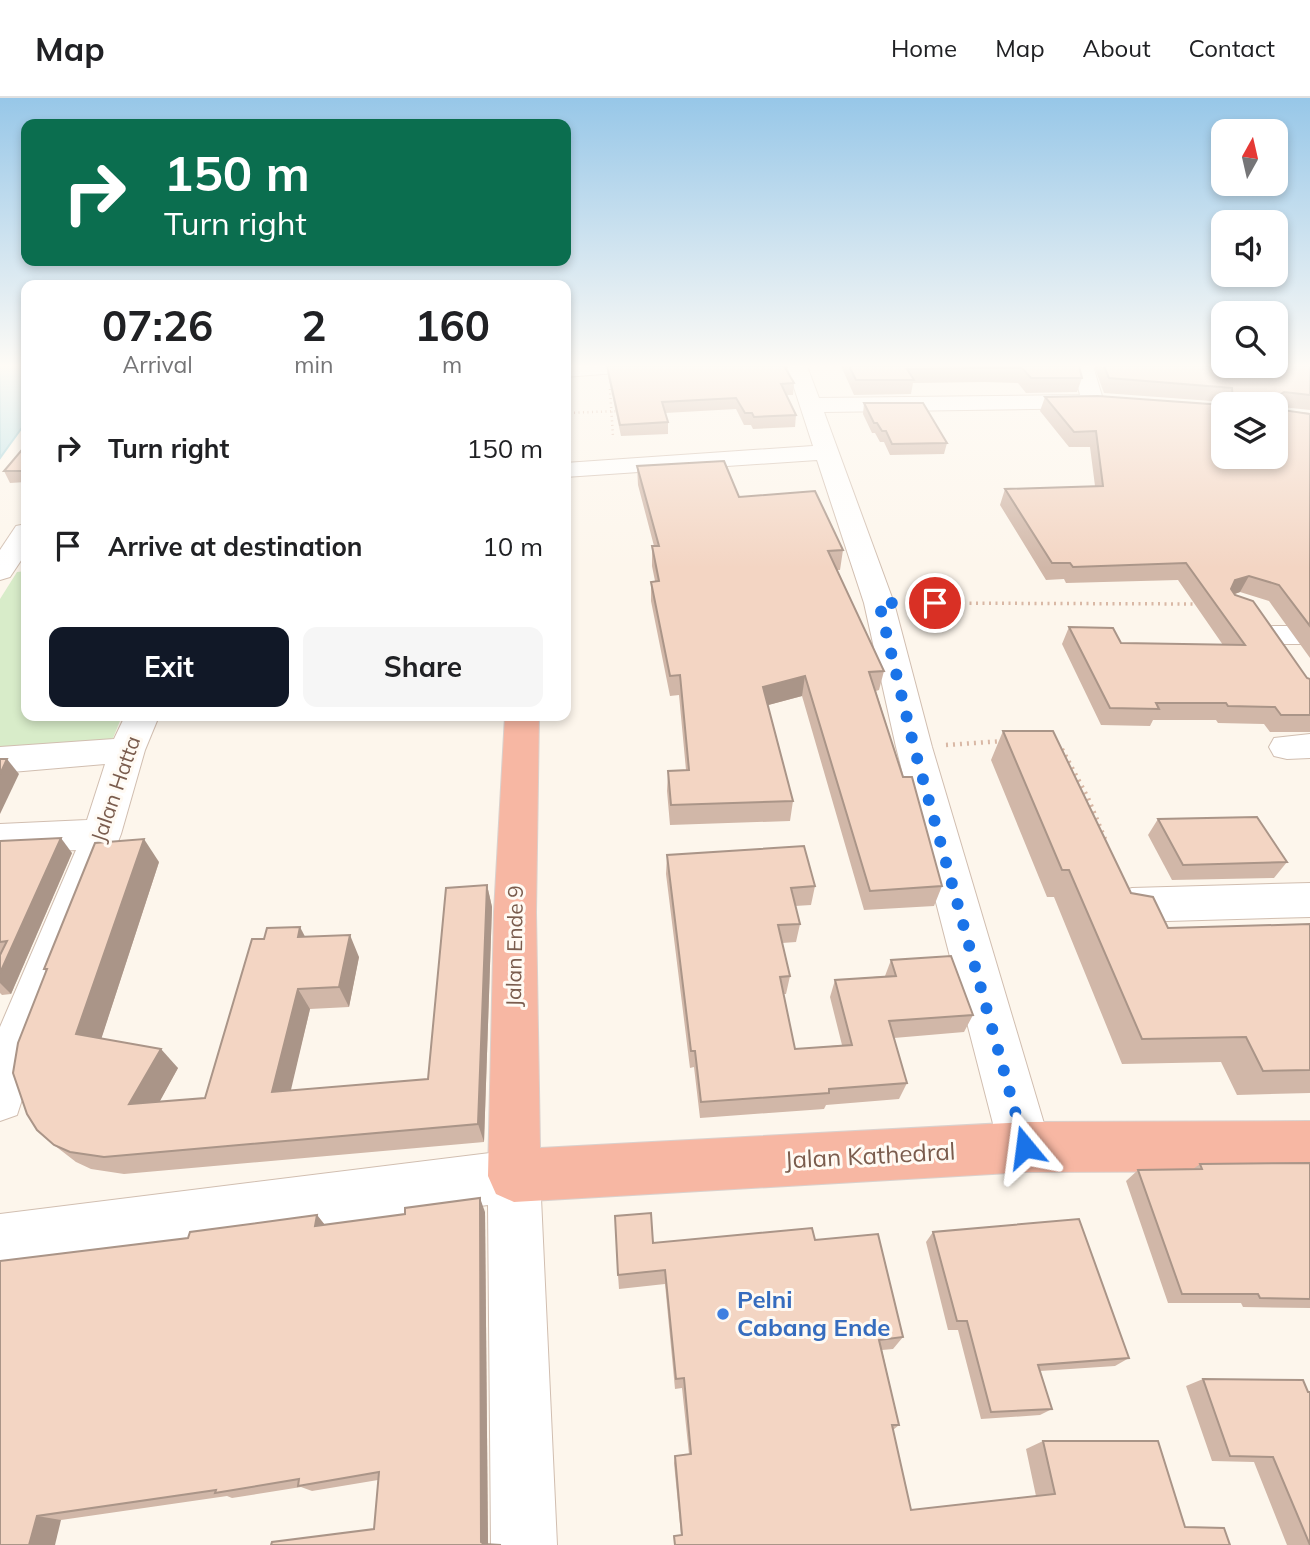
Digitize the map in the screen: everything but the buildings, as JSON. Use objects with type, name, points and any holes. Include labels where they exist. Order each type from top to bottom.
[{"type":"highway","name":"Jalan Ende 9","points":[[514,1176],[515,912],[522,721]]},
{"type":"highway","name":"Jalan Kathedral","points":[[514,1176],[1025,1147],[1310,1146]]},
{"type":"street","points":[[821,434],[879,603],[914,747],[1025,1147]]},
{"type":"street","points":[[571,470],[827,453]]},
{"type":"street","points":[[0,571],[21,540]]},
{"type":"street","points":[[1239,604],[1256,609],[1295,666]]},
{"type":"street","points":[[1273,635],[1310,635]]},
{"type":"street","points":[[0,760],[134,733]]},
{"type":"street","name":"Jalan Hatta","points":[[0,1098],[10,1036],[102,835],[134,733]]},
{"type":"street","points":[[0,839],[102,835]]},
{"type":"street","points":[[1132,905],[1310,900]]},
{"type":"street","points":[[0,1241],[514,1176],[524,1545]]},
{"type":"path","points":[[879,603],[1239,604]]},
{"type":"path","points":[[1055,738],[1088,798],[1108,846]]},
{"type":"path","points":[[914,747],[1017,740]]},
{"type":"green space","points":[[17,572],[21,572],[21,721],[120,721],[111,743],[0,752],[0,599]]},
{"type":"water","points":[[0,434],[18,434],[0,458]]},
{"type":"place","name":"Pelni Cabang Ende","points":[[723,1314]]},
{"type":"route","points":[[935,603],[879,603],[914,747],[1025,1147]]}]
